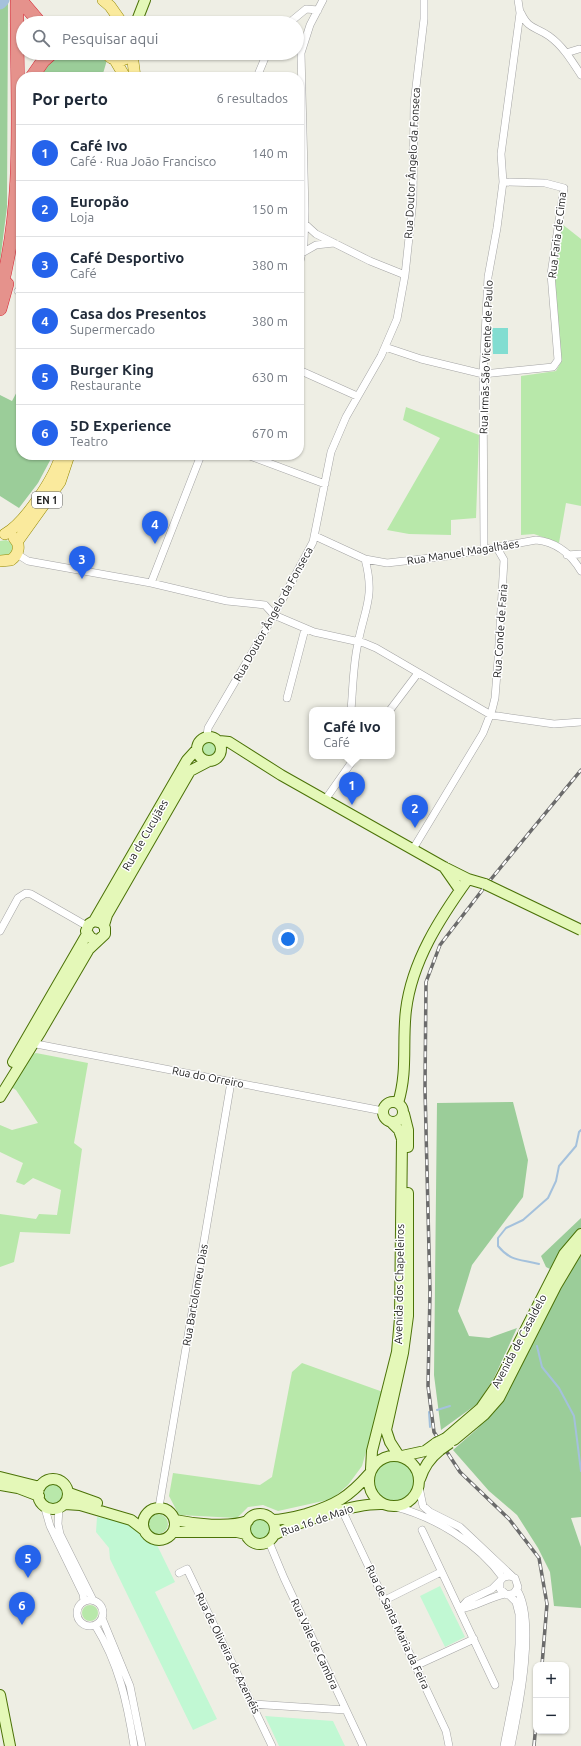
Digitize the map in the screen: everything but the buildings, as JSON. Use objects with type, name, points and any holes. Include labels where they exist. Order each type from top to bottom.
[{"type":"highway","points":[[20,1],[34,16]]},
{"type":"highway","points":[[20,1],[22,16]]},
{"type":"highway","points":[[20,1],[20,16]]},
{"type":"highway","points":[[18,72],[19,60]]},
{"type":"highway","points":[[24,60],[24,72]]},
{"type":"highway","points":[[35,72],[44,60]]},
{"type":"highway","points":[[0,292],[11,246],[16,188]]},
{"type":"highway","points":[[0,309],[16,247]]},
{"type":"main road","points":[[103,0],[113,16]]},
{"type":"main road","points":[[112,60],[120,72]]},
{"type":"main road","points":[[134,60],[135,72]]},
{"type":"main road","name":"EN 1","points":[[3,535],[14,529],[49,484],[60,460]]},
{"type":"main road","name":"EN 1","points":[[3,535],[13,537],[17,542],[60,482],[67,460]]},
{"type":"main road","points":[[1,562],[11,560],[17,554],[19,548],[17,542]]},
{"type":"street","points":[[139,16],[145,0]]},
{"type":"street","points":[[304,44],[310,25],[323,0]]},
{"type":"street","name":"Rua Doutor Ângelo da Fonseca","points":[[207,736],[208,728],[274,615],[313,542],[331,452],[356,396],[385,347],[397,320],[405,275],[413,200],[414,104],[424,19],[424,0]]},
{"type":"street","name":"Rua Irmãs São Vicente de Paulo","points":[[484,549],[483,374],[488,277],[497,228],[503,182],[501,154],[520,13],[518,0]]},
{"type":"street","points":[[298,16],[306,9],[318,10]]},
{"type":"street","points":[[520,13],[526,24],[548,36],[566,53],[581,75]]},
{"type":"street","points":[[566,53],[580,49]]},
{"type":"street","points":[[259,72],[264,60]]},
{"type":"street","points":[[301,60],[301,72]]},
{"type":"street","name":"Rua Faria de Cima","points":[[483,374],[553,367],[558,360],[551,274],[564,188],[545,183],[503,182]]},
{"type":"street","points":[[304,228],[405,275]]},
{"type":"street","points":[[304,252],[316,245],[338,244]]},
{"type":"street","points":[[385,347],[421,359],[483,374]]},
{"type":"street","points":[[304,372],[356,396]]},
{"type":"street","points":[[151,583],[199,460]]},
{"type":"street","points":[[260,460],[325,484]]},
{"type":"street","name":"Rua Manuel Magalhães","points":[[315,536],[365,559],[387,563],[448,556],[536,540],[548,541],[563,550],[581,571]]},
{"type":"street","name":"Rua Conde de Faria","points":[[413,849],[483,733],[491,714],[495,698],[504,560],[497,548]]},
{"type":"street","points":[[17,554],[28,561],[151,583],[227,600],[265,605],[274,615],[306,629],[329,637],[376,648],[491,714],[554,724],[581,722]]},
{"type":"street","points":[[567,555],[581,554]]},
{"type":"street","points":[[351,707],[358,643],[370,596],[370,578],[365,559]]},
{"type":"street","points":[[287,698],[306,629]]},
{"type":"street","points":[[392,707],[418,673]]},
{"type":"street","points":[[242,752],[230,751],[215,760],[209,761],[202,758],[197,749],[200,740],[207,736],[213,737],[219,741],[229,742],[242,752],[444,867],[468,879],[485,884],[581,930]]},
{"type":"street","points":[[219,741],[222,748],[220,756]]},
{"type":"street","name":"Rua de Cucujães","points":[[0,1097],[89,927],[187,760],[197,749]]},
{"type":"street","points":[[325,800],[354,759]]},
{"type":"street","name":"Rua de Cucujães","points":[[0,1084],[29,1042],[88,948],[105,934],[104,925],[107,915],[190,770],[209,761]]},
{"type":"street","points":[[444,867],[460,890]]},
{"type":"street","points":[[383,1111],[388,1103],[398,1103],[404,1085],[406,1010],[413,978],[432,934],[468,879]]},
{"type":"street","points":[[0,931],[18,898],[26,893],[31,894],[89,927]]},
{"type":"street","points":[[89,927],[100,922],[104,925]]},
{"type":"street","points":[[89,927],[91,938],[96,940]]},
{"type":"street","name":"Rua do Orreiro","points":[[29,1042],[383,1111]]},
{"type":"street","name":"Rua Bartolomeu Dias","points":[[159,1507],[231,1082]]},
{"type":"street","name":"Avenida dos Chapeleiros","points":[[398,1103],[402,1108],[408,1130],[408,1316],[403,1353],[386,1430],[390,1442],[401,1456]]},
{"type":"street","name":"Avenida dos Chapeleiros","points":[[370,1472],[372,1451],[397,1352],[400,1318],[402,1139],[399,1130],[392,1123],[386,1120],[383,1111]]},
{"type":"street","points":[[392,1123],[401,1120],[404,1114]]},
{"type":"street","name":"Avenida de Casaldelo","points":[[448,1440],[481,1408],[499,1382],[564,1254],[581,1234]]},
{"type":"street","name":"Avenida de Casaldelo","points":[[401,1456],[438,1447],[484,1415],[499,1398],[556,1286],[581,1244]]},
{"type":"street","name":"Avenida de Casaldelo","points":[[419,1483],[423,1468],[438,1447]]},
{"type":"street","points":[[504,1746],[517,1680],[519,1614],[516,1602],[500,1589],[501,1580],[496,1570],[455,1533],[414,1512],[388,1505],[372,1495],[368,1481],[370,1472],[383,1458],[401,1456],[416,1467],[423,1506],[430,1512],[460,1527],[513,1577],[518,1584],[517,1590],[521,1595],[525,1615],[524,1682],[511,1746]]},
{"type":"street","name":"Rua 16 de Maio","points":[[175,1520],[185,1522],[238,1524],[248,1521],[254,1515],[262,1514],[272,1520],[293,1518],[335,1504],[356,1490],[370,1472]]},
{"type":"street","name":"Rua 16 de Maio","points":[[0,1477],[41,1496],[48,1508],[80,1505],[131,1520],[144,1530],[150,1537],[158,1540],[167,1538],[173,1532],[237,1532],[246,1534],[248,1538],[256,1543],[271,1538],[283,1530],[342,1510],[365,1505],[388,1505]]},
{"type":"street","points":[[84,1601],[83,1594],[50,1526],[41,1496],[49,1479],[54,1479],[64,1483],[69,1493],[132,1514],[145,1515]]},
{"type":"street","points":[[388,1505],[406,1503],[412,1499],[419,1483]]},
{"type":"street","name":"Rua 16 de Maio","points":[[0,1485],[18,1488],[41,1496]]},
{"type":"street","points":[[69,1493],[62,1506],[58,1524],[60,1534],[92,1600],[102,1607],[102,1618],[130,1686],[142,1746]]},
{"type":"street","points":[[144,1530],[143,1520],[145,1515],[151,1509],[159,1507],[167,1510],[175,1520],[173,1532]]},
{"type":"street","name":"Rua de Santa Maria da Feira","points":[[342,1510],[446,1731],[449,1746]]},
{"type":"street","name":"Rua 16 de Maio","points":[[271,1538],[276,1530],[272,1520]]},
{"type":"street","points":[[246,1534],[248,1521]]},
{"type":"street","points":[[422,1530],[495,1685]]},
{"type":"street","name":"Rua Vale de Cambra","points":[[271,1538],[284,1578],[363,1746]]},
{"type":"street","name":"Rua de Oliveira de Azeméis","points":[[179,1573],[187,1569],[272,1746]]},
{"type":"street","points":[[385,1600],[441,1572]]},
{"type":"street","points":[[460,1609],[467,1601],[492,1589],[507,1576],[513,1577]]},
{"type":"street","points":[[460,1609],[470,1608],[496,1596],[517,1590]]},
{"type":"street","points":[[92,1600],[84,1601],[78,1607],[78,1618],[83,1624],[95,1625],[102,1618]]},
{"type":"street","points":[[95,1625],[108,1650],[124,1688],[134,1746]]},
{"type":"street","points":[[415,1666],[474,1639]]},
{"type":"street","points":[[0,1695],[10,1746]]},
{"type":"street","points":[[252,1704],[346,1710]]},
{"type":"green space","points":[[8,0],[7,207],[0,262],[0,7]]},
{"type":"green space","points":[[49,60],[107,60],[103,72],[40,72]]},
{"type":"green space","points":[[562,224],[581,239],[581,506],[566,503],[559,543],[534,534],[521,535],[521,376],[556,371],[561,362],[554,268]]},
{"type":"green space","points":[[16,393],[16,460],[50,460],[38,483],[19,508],[0,496],[0,395],[12,401]]},
{"type":"green space","points":[[406,407],[479,435],[476,518],[451,520],[451,535],[409,534],[387,530],[440,438],[403,420]]},
{"type":"green space","points":[[6,540],[12,543],[13,551],[7,556],[0,555],[0,541]]},
{"type":"green space","points":[[209,739],[215,741],[217,747],[215,753],[209,755],[203,753],[201,747],[203,741]]},
{"type":"green space","points":[[36,1053],[88,1063],[74,1143],[82,1149],[70,1234],[20,1232],[14,1262],[0,1267],[0,1214],[36,1219],[39,1214],[57,1215],[61,1190],[33,1178],[24,1185],[16,1182],[23,1163],[0,1152],[0,1125],[12,1130],[38,1123],[16,1090],[11,1087],[31,1055]]},
{"type":"green space","points":[[513,1102],[528,1160],[523,1197],[472,1265],[458,1311],[469,1336],[489,1338],[517,1328],[494,1378],[477,1404],[441,1430],[434,1375],[437,1103]]},
{"type":"green space","points":[[581,1218],[581,1229],[564,1246],[552,1270],[546,1267],[541,1256]]},
{"type":"green space","points":[[581,1251],[581,1517],[571,1518],[581,1547],[581,1608],[554,1606],[550,1572],[538,1548],[517,1515],[489,1491],[453,1450],[477,1429],[503,1400],[575,1259]]},
{"type":"green space","points":[[302,1363],[383,1392],[362,1466],[348,1485],[332,1499],[278,1511],[263,1505],[248,1507],[237,1518],[179,1515],[169,1496],[173,1473],[260,1485],[272,1477],[292,1372]]},
{"type":"green space","points":[[391,1460],[399,1460],[410,1466],[416,1477],[416,1485],[410,1496],[399,1502],[391,1502],[380,1496],[374,1485],[374,1477],[380,1466]]},
{"type":"green space","points":[[53,1484],[60,1487],[63,1494],[60,1501],[53,1504],[46,1501],[43,1494],[46,1487]]},
{"type":"green space","points":[[158,1514],[165,1517],[168,1524],[165,1531],[158,1534],[151,1531],[148,1524],[151,1517]]},
{"type":"green space","points":[[97,1517],[129,1523],[147,1542],[157,1545],[175,1582],[155,1592],[217,1719],[193,1730],[110,1559],[109,1548],[96,1532]]},
{"type":"green space","points":[[260,1519],[267,1522],[270,1529],[267,1536],[260,1539],[253,1536],[250,1529],[253,1522]]},
{"type":"green space","points":[[440,1586],[465,1637],[445,1647],[420,1596]]},
{"type":"green space","points":[[90,1605],[96,1607],[98,1613],[96,1619],[90,1621],[84,1619],[82,1613],[84,1607]]},
{"type":"green space","points":[[265,1716],[333,1721],[345,1746],[279,1746]]},
{"type":"shaded area","points":[[492,328],[508,328],[508,354],[493,354]]},
{"type":"waterway","points":[[0,3],[3,0]]},
{"type":"waterway","points":[[539,1264],[507,1255],[498,1246],[498,1238],[506,1228],[523,1220],[548,1198],[556,1181],[559,1166],[576,1146],[579,1132],[581,1130]]},
{"type":"waterway","points":[[537,1346],[542,1367],[559,1388],[574,1416],[581,1471]]},
{"type":"waterway","points":[[437,1410],[450,1406]]},
{"type":"waterway","points":[[429,1412],[430,1427]]},
{"type":"railway","points":[[542,1662],[547,1604],[539,1558],[509,1519],[460,1472],[434,1432],[428,1386],[430,1292],[425,1089],[426,982],[440,945],[487,884],[581,770]]},
{"type":"railway","points":[[534,1746],[535,1734]]},
{"type":"place","name":"Casa dos Presentos","points":[[155,544]]},
{"type":"place","name":"Café Desportivo","points":[[82,579]]},
{"type":"place","name":"Café Ivo","points":[[352,805]]},
{"type":"place","name":"Europão","points":[[415,828]]},
{"type":"place","name":"Burger King","points":[[28,1578]]},
{"type":"place","name":"5D Experience","points":[[22,1625]]}]
